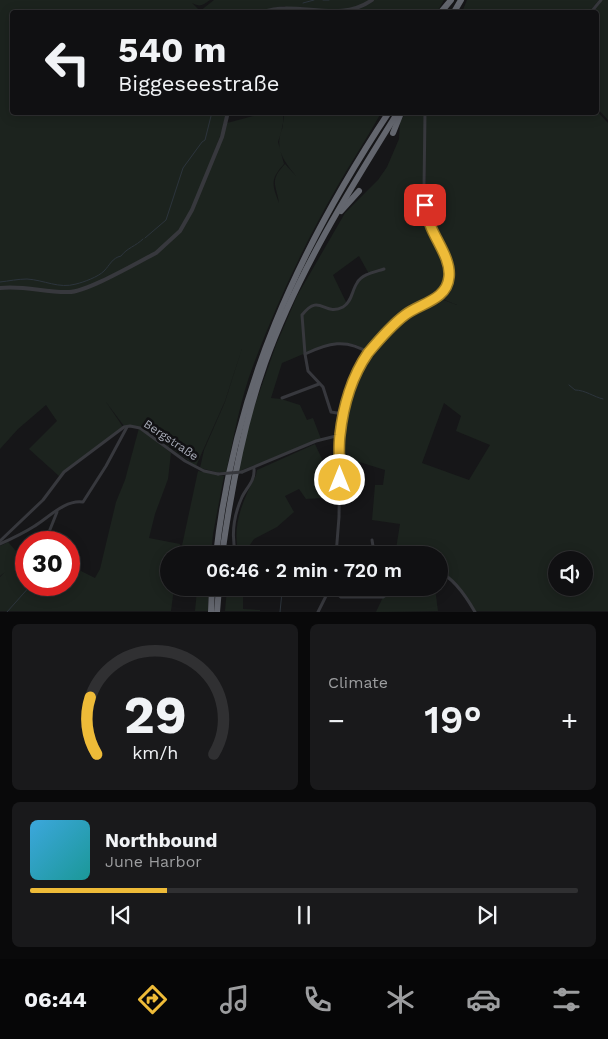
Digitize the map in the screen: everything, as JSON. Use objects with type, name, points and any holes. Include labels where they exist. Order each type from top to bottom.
[{"type":"highway","points":[[378,129],[384,115]]},
{"type":"highway","points":[[217,546],[220,511],[232,457],[259,361],[276,317],[298,270],[346,181],[387,115]]},
{"type":"highway","points":[[223,546],[237,463],[266,362],[293,296],[330,223],[396,115]]},
{"type":"highway","points":[[393,133],[401,115]]},
{"type":"highway","points":[[330,223],[359,191]]},
{"type":"highway","points":[[211,612],[212,596]]},
{"type":"highway","points":[[217,612],[218,596]]},
{"type":"street","points":[[345,10],[372,0]]},
{"type":"street","points":[[593,10],[601,0]]},
{"type":"street","points":[[272,10],[281,8],[321,10]]},
{"type":"street","points":[[0,288],[30,288],[59,292],[77,291],[164,248],[180,231],[192,210],[222,137],[227,115]]},
{"type":"street","points":[[337,546],[340,435],[343,414],[351,387],[369,353],[405,315],[437,297],[445,289],[450,274],[445,256],[431,228],[425,205],[425,115]]},
{"type":"street","points":[[343,414],[331,412],[323,387],[308,371],[302,315],[308,306],[314,304],[334,309],[342,307],[347,304],[360,279],[384,269]]},
{"type":"street","points":[[305,354],[339,343],[353,344],[369,353]]},
{"type":"street","points":[[282,398],[319,384]]},
{"type":"street","points":[[0,542],[27,531],[70,504],[82,502],[106,466],[127,426]]},
{"type":"street","name":"Bergstraße","points":[[0,542],[43,500],[64,472],[127,426],[140,428],[185,462],[204,471],[218,474],[254,469],[316,441],[340,435]]},
{"type":"street","points":[[234,546],[235,521],[242,497],[254,478],[254,469]]},
{"type":"street","points":[[48,531],[57,512]]},
{"type":"street","points":[[372,540],[373,546]]},
{"type":"street","points":[[448,579],[456,586],[475,612]]},
{"type":"street","points":[[320,610],[326,596]]},
{"type":"street","points":[[340,596],[385,596]]},
{"type":"shaded area","points":[[0,0],[210,0],[201,5],[192,3],[199,10],[10,10],[10,115],[226,115],[223,128],[203,183],[227,123],[257,115],[283,115],[283,123],[284,115],[380,115],[339,184],[300,257],[261,344],[244,392],[226,472],[216,472],[200,468],[204,450],[225,402],[243,345],[225,401],[196,466],[141,427],[124,426],[106,402],[123,427],[59,476],[29,449],[57,421],[46,405],[18,429],[0,449]],"holes":[[[281,153],[296,176],[285,164],[280,170],[275,179],[279,203],[274,187],[274,178],[284,164]]]},
{"type":"shaded area","points":[[214,0],[444,0],[438,10],[287,10],[285,6],[266,10],[201,10]]},
{"type":"shaded area","points":[[467,0],[599,0],[591,10],[463,10]]},
{"type":"shaded area","points":[[602,0],[608,0],[608,120],[599,110],[599,10],[593,10]]},
{"type":"shaded area","points":[[599,113],[608,123],[608,611],[475,611],[456,585],[448,579],[448,546],[396,546],[400,524],[372,520],[375,485],[383,485],[385,470],[340,456],[342,429],[347,403],[356,377],[369,354],[390,331],[393,333],[391,330],[406,315],[438,298],[457,305],[438,297],[446,289],[450,274],[447,256],[432,228],[426,205],[425,115],[599,115]],"holes":[[[444,403],[461,416],[456,431],[490,445],[469,480],[422,463]]]},
{"type":"shaded area","points":[[404,115],[424,115],[427,217],[449,274],[445,288],[437,297],[414,309],[369,351],[354,344],[333,345],[316,349],[282,363],[271,398],[300,405],[307,420],[313,418],[321,439],[237,472],[251,416],[276,345],[297,296],[345,213],[378,180],[387,167],[399,139],[400,121]],"holes":[[[359,256],[369,274],[360,279],[347,304],[333,275]]]},
{"type":"shaded area","points":[[139,428],[171,453],[168,479],[155,514],[149,538],[180,544],[180,546],[160,546],[160,596],[173,596],[171,611],[0,611],[0,577],[5,572],[0,576],[0,546],[8,542],[15,550],[15,596],[36,596],[34,598],[36,596],[80,596],[80,570],[95,578],[100,569],[116,502],[125,480]]},
{"type":"shaded area","points":[[315,444],[322,459],[323,498],[306,499],[299,489],[285,496],[294,512],[277,527],[254,539],[249,546],[237,546],[237,524],[257,470]]},
{"type":"shaded area","points":[[198,471],[224,476],[212,546],[182,546]]},
{"type":"shaded area","points":[[196,596],[209,596],[208,611],[195,611]]},
{"type":"shaded area","points":[[226,596],[243,596],[243,609],[260,610],[260,611],[225,611]]},
{"type":"shaded area","points":[[436,596],[438,611],[376,612],[383,597]]},
{"type":"waterway","points":[[303,3],[314,0]]},
{"type":"waterway","points":[[323,0],[329,0]]},
{"type":"waterway","points":[[145,238],[166,220],[183,168],[205,140],[211,115]]},
{"type":"waterway","points":[[0,282],[27,279],[58,285],[79,283],[101,273],[113,260],[143,239]]},
{"type":"waterway","points":[[569,385],[575,390],[603,399]]},
{"type":"waterway","points":[[7,612],[21,596]]},
{"type":"waterway","points":[[280,612],[282,596]]},
{"type":"route","points":[[340,480],[340,435],[343,414],[351,387],[360,367],[369,353],[405,315],[437,297],[445,289],[448,282],[450,274],[445,256],[431,228],[425,205]]}]
